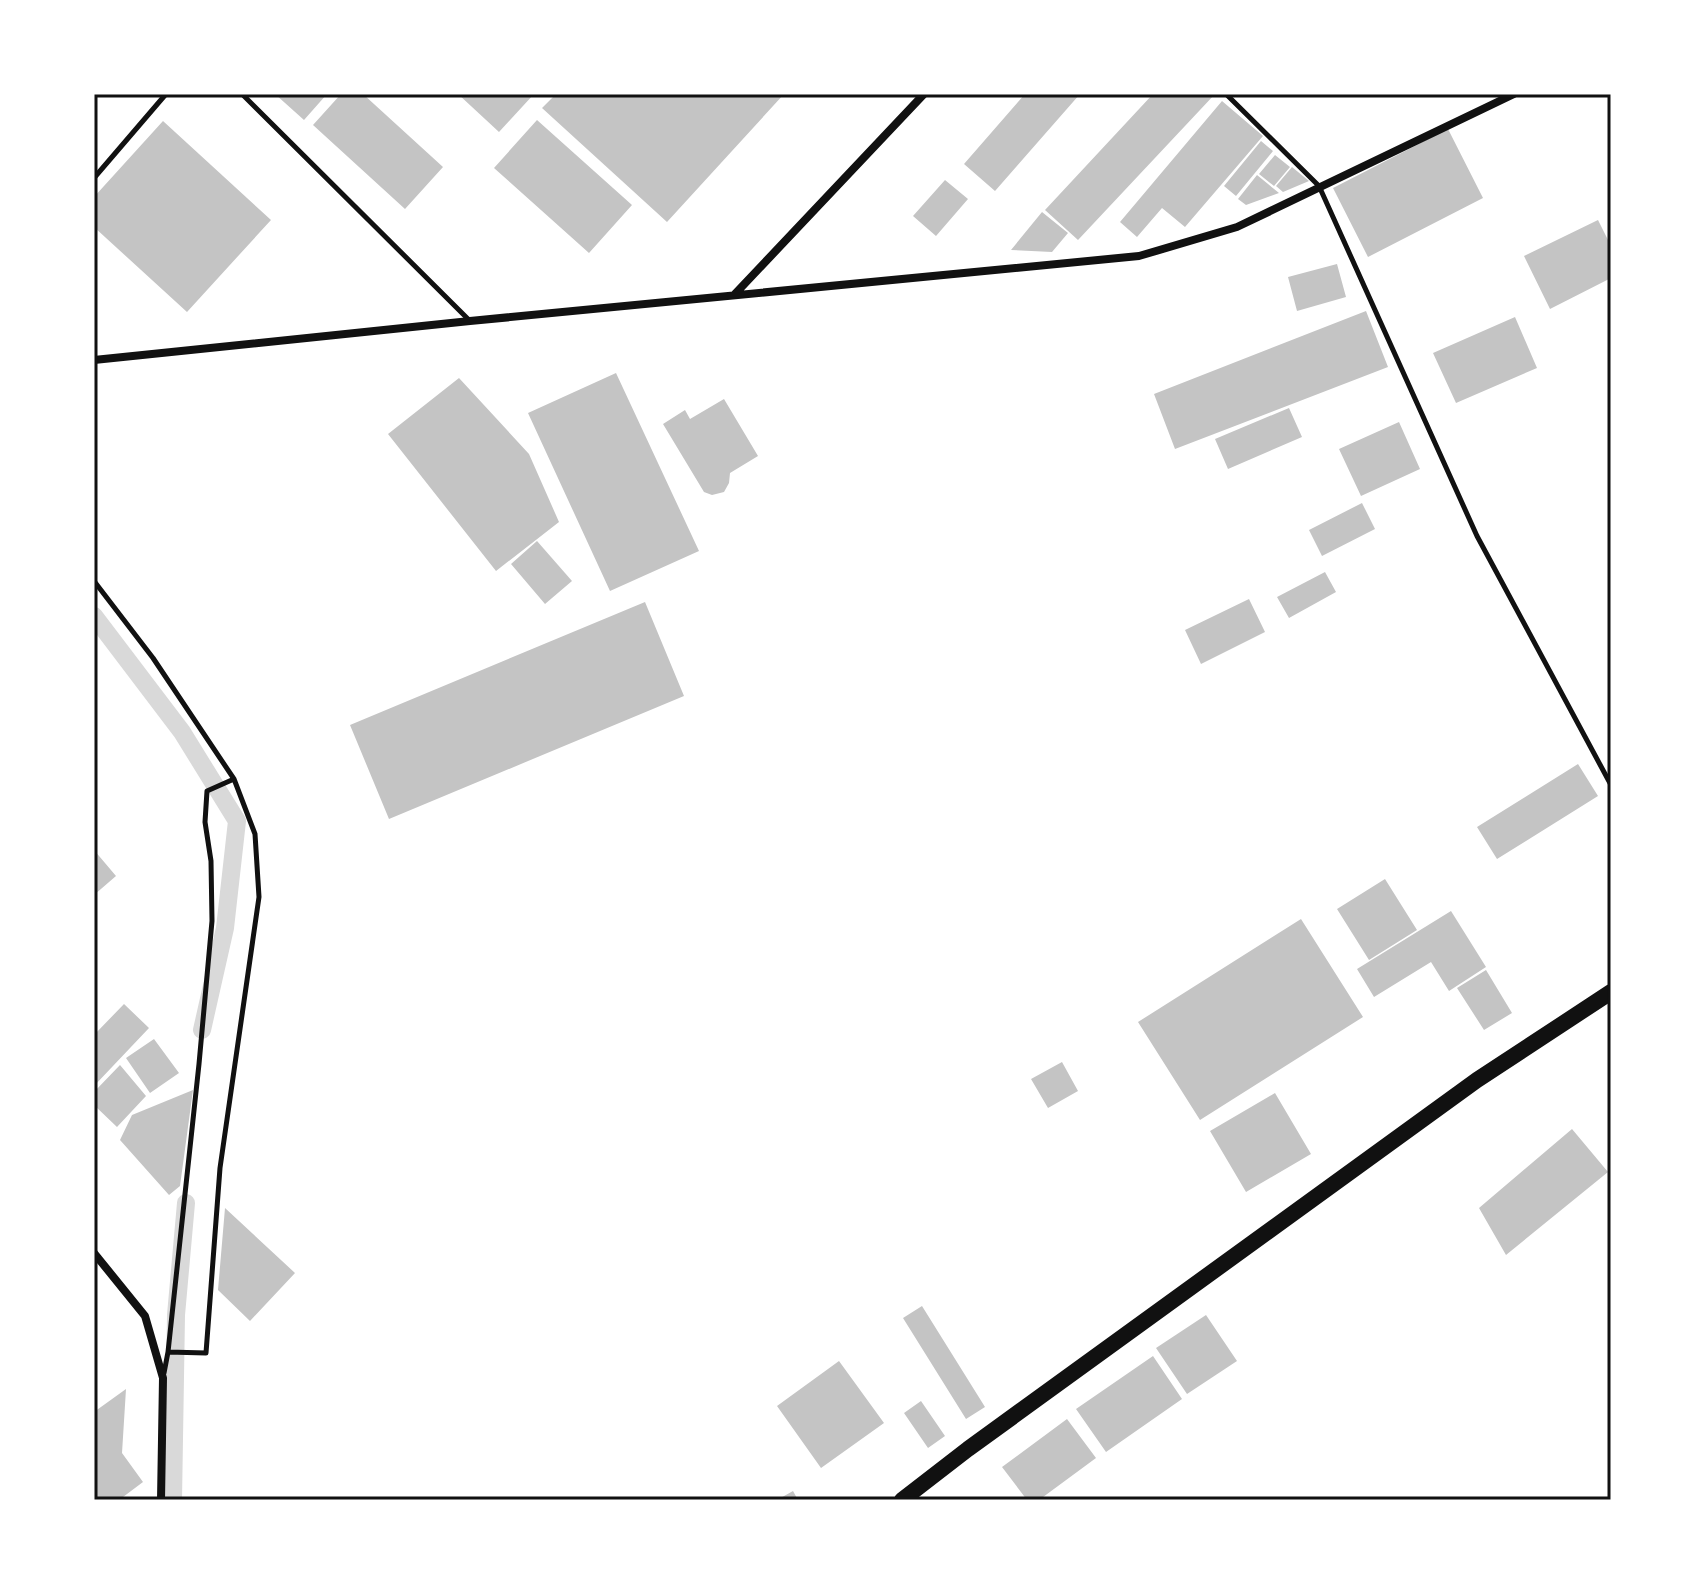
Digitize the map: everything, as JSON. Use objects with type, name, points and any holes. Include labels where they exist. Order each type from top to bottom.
[{"type":"main road","points":[[902,1500],[1477,1080],[1611,992]]},
{"type":"street","points":[[734,295],[924,94]]},
{"type":"street","points":[[94,360],[1139,256],[1237,227],[1514,94]]},
{"type":"street","points":[[94,1253],[145,1316],[163,1378],[161,1500]]},
{"type":"lane","points":[[94,178],[166,94]]},
{"type":"lane","points":[[242,94],[470,321]]},
{"type":"lane","points":[[1226,94],[1319,186],[1477,536],[1611,785]]},
{"type":"lane","points":[[94,581],[153,658],[234,779],[255,834],[259,897],[220,1168],[206,1353],[168,1352]]},
{"type":"lane","points":[[163,1378],[212,921],[211,861],[205,822],[207,791],[234,779]]},
{"type":"building","points":[[275,94],[327,94],[304,120]]},
{"type":"building","points":[[341,94],[363,94],[443,167],[405,209],[313,125]]},
{"type":"building","points":[[458,94],[534,94],[499,132]]},
{"type":"building","points":[[556,94],[784,94],[667,222],[542,108]]},
{"type":"building","points":[[1025,94],[1080,94],[995,191],[964,164]]},
{"type":"building","points":[[1153,94],[1215,94],[1078,240],[1045,210]]},
{"type":"building","points":[[1222,101],[1263,136],[1185,227],[1162,208],[1137,237],[1120,222]]},
{"type":"building","points":[[537,120],[632,205],[589,253],[494,168]]},
{"type":"building","points":[[163,121],[271,220],[187,312],[94,227],[94,197]]},
{"type":"building","points":[[1448,129],[1483,198],[1368,257],[1333,188]]},
{"type":"building","points":[[1261,141],[1273,151],[1236,196],[1224,186]]},
{"type":"building","points":[[1275,155],[1290,167],[1274,186],[1259,174]]},
{"type":"building","points":[[1292,167],[1309,181],[1283,192],[1276,186]]},
{"type":"building","points":[[1257,175],[1279,193],[1246,205],[1238,199]]},
{"type":"building","points":[[945,180],[968,199],[936,236],[913,216]]},
{"type":"building","points":[[1042,212],[1068,233],[1052,252],[1011,250]]},
{"type":"building","points":[[1598,220],[1611,246],[1611,278],[1550,309],[1524,256]]},
{"type":"building","points":[[1337,264],[1346,297],[1297,311],[1288,277]]},
{"type":"building","points":[[1366,311],[1388,367],[1175,449],[1154,394]]},
{"type":"building","points":[[1515,317],[1537,368],[1456,403],[1433,353]]},
{"type":"building","points":[[616,373],[699,551],[610,591],[528,413]]},
{"type":"building","points":[[459,378],[529,454],[559,522],[496,571],[388,434]]},
{"type":"building","points":[[724,399],[758,456],[730,473],[724,492],[712,495],[704,492],[663,424],[685,410],[690,419]]},
{"type":"building","points":[[1289,408],[1302,437],[1228,469],[1215,439]]},
{"type":"building","points":[[1399,422],[1420,469],[1361,496],[1339,449]]},
{"type":"building","points":[[1362,503],[1375,529],[1322,556],[1309,530]]},
{"type":"building","points":[[537,541],[572,581],[545,604],[511,564]]},
{"type":"building","points":[[1325,572],[1336,592],[1289,618],[1277,597]]},
{"type":"building","points":[[1249,599],[1265,632],[1201,664],[1185,630]]},
{"type":"building","points":[[645,602],[684,696],[389,819],[350,725]]},
{"type":"building","points":[[1578,764],[1598,796],[1497,859],[1477,827]]},
{"type":"building","points":[[94,850],[116,876],[94,895]]},
{"type":"building","points":[[1385,879],[1417,930],[1369,960],[1337,909]]},
{"type":"building","points":[[1451,911],[1486,967],[1449,991],[1431,962],[1374,997],[1357,969]]},
{"type":"building","points":[[1301,919],[1363,1017],[1200,1120],[1138,1022]]},
{"type":"building","points":[[1486,970],[1512,1013],[1484,1030],[1457,988]]},
{"type":"building","points":[[124,1004],[149,1028],[94,1086],[94,1035]]},
{"type":"building","points":[[154,1039],[179,1073],[150,1093],[126,1058]]},
{"type":"building","points":[[1062,1062],[1078,1091],[1048,1108],[1031,1079]]},
{"type":"building","points":[[120,1065],[146,1096],[117,1127],[94,1105],[94,1092]]},
{"type":"building","points":[[193,1090],[180,1186],[169,1195],[120,1140],[132,1115]]},
{"type":"building","points":[[1275,1093],[1311,1154],[1246,1192],[1210,1131]]},
{"type":"building","points":[[1572,1129],[1608,1172],[1506,1255],[1479,1208]]},
{"type":"building","points":[[225,1208],[295,1273],[250,1321],[218,1290]]},
{"type":"building","points":[[922,1306],[985,1407],[966,1419],[903,1318]]},
{"type":"building","points":[[1206,1315],[1237,1361],[1187,1394],[1156,1348]]},
{"type":"building","points":[[1153,1356],[1182,1399],[1106,1452],[1076,1409]]},
{"type":"building","points":[[839,1361],[884,1423],[821,1468],[777,1406]]},
{"type":"building","points":[[126,1389],[122,1453],[143,1482],[119,1500],[94,1500],[94,1412]]},
{"type":"building","points":[[921,1401],[945,1436],[928,1448],[904,1413]]},
{"type":"building","points":[[1067,1419],[1096,1458],[1039,1500],[1027,1500],[1002,1467]]},
{"type":"building","points":[[793,1491],[798,1500],[777,1500]]},
{"type":"waterway","points":[[94,616],[182,732],[237,821],[225,928],[202,1030]]},
{"type":"waterway","points":[[173,1500],[176,1315],[186,1203]]}]
